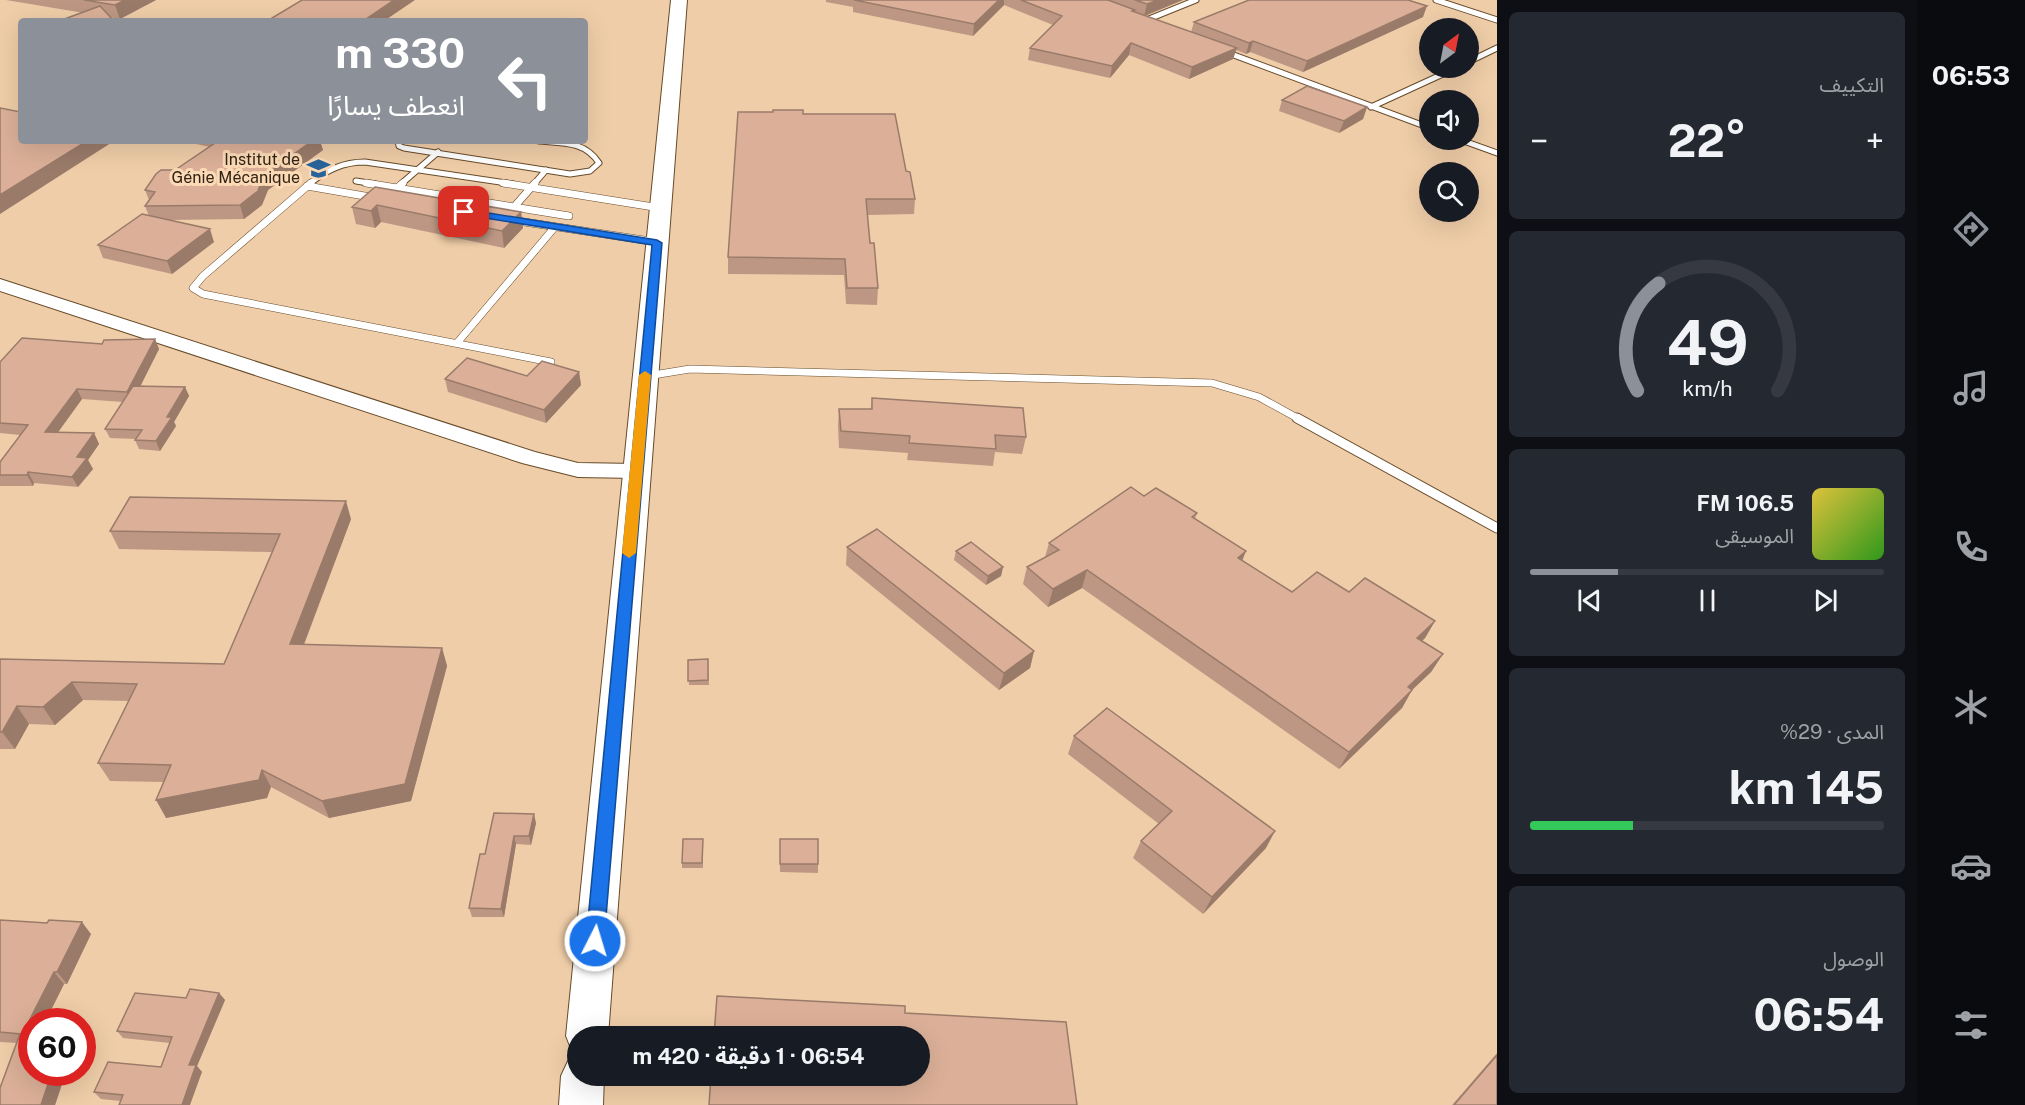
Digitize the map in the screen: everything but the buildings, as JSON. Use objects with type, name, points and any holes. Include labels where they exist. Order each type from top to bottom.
[{"type":"main road","points":[[588,1026],[679,0]]},
{"type":"main road","points":[[581,1105],[582,1086]]},
{"type":"street","points":[[0,285],[530,458],[578,470],[636,471]]},
{"type":"lane","points":[[1154,25],[1140,20],[1196,0]]},
{"type":"lane","points":[[1436,0],[1497,20]]},
{"type":"lane","points":[[1479,57],[1497,48]]},
{"type":"lane","points":[[1220,50],[1419,124]]},
{"type":"lane","points":[[1371,107],[1434,78]]},
{"type":"lane","points":[[399,144],[404,148],[546,170],[583,174],[597,168],[599,163],[595,155],[586,148],[559,144]]},
{"type":"lane","points":[[1479,146],[1497,153]]},
{"type":"lane","points":[[397,188],[438,152]]},
{"type":"lane","points":[[551,362],[203,294],[193,288],[203,276],[307,186],[328,169],[344,162],[375,162],[660,208]]},
{"type":"lane","points":[[514,207],[546,170]]},
{"type":"lane","points":[[356,181],[569,216]]},
{"type":"lane","points":[[307,186],[389,200]]},
{"type":"lane","points":[[507,220],[657,243]]},
{"type":"lane","points":[[456,343],[554,228]]},
{"type":"lane","points":[[645,377],[690,369],[1212,383],[1259,397],[1497,528]]},
{"type":"slow traffic","points":[[629,553],[645,375]]},
{"type":"place","name":"Institut de Génie Mécanique","points":[[318,168]]},
{"type":"route","points":[[464,212],[657,243],[595,941]]}]
